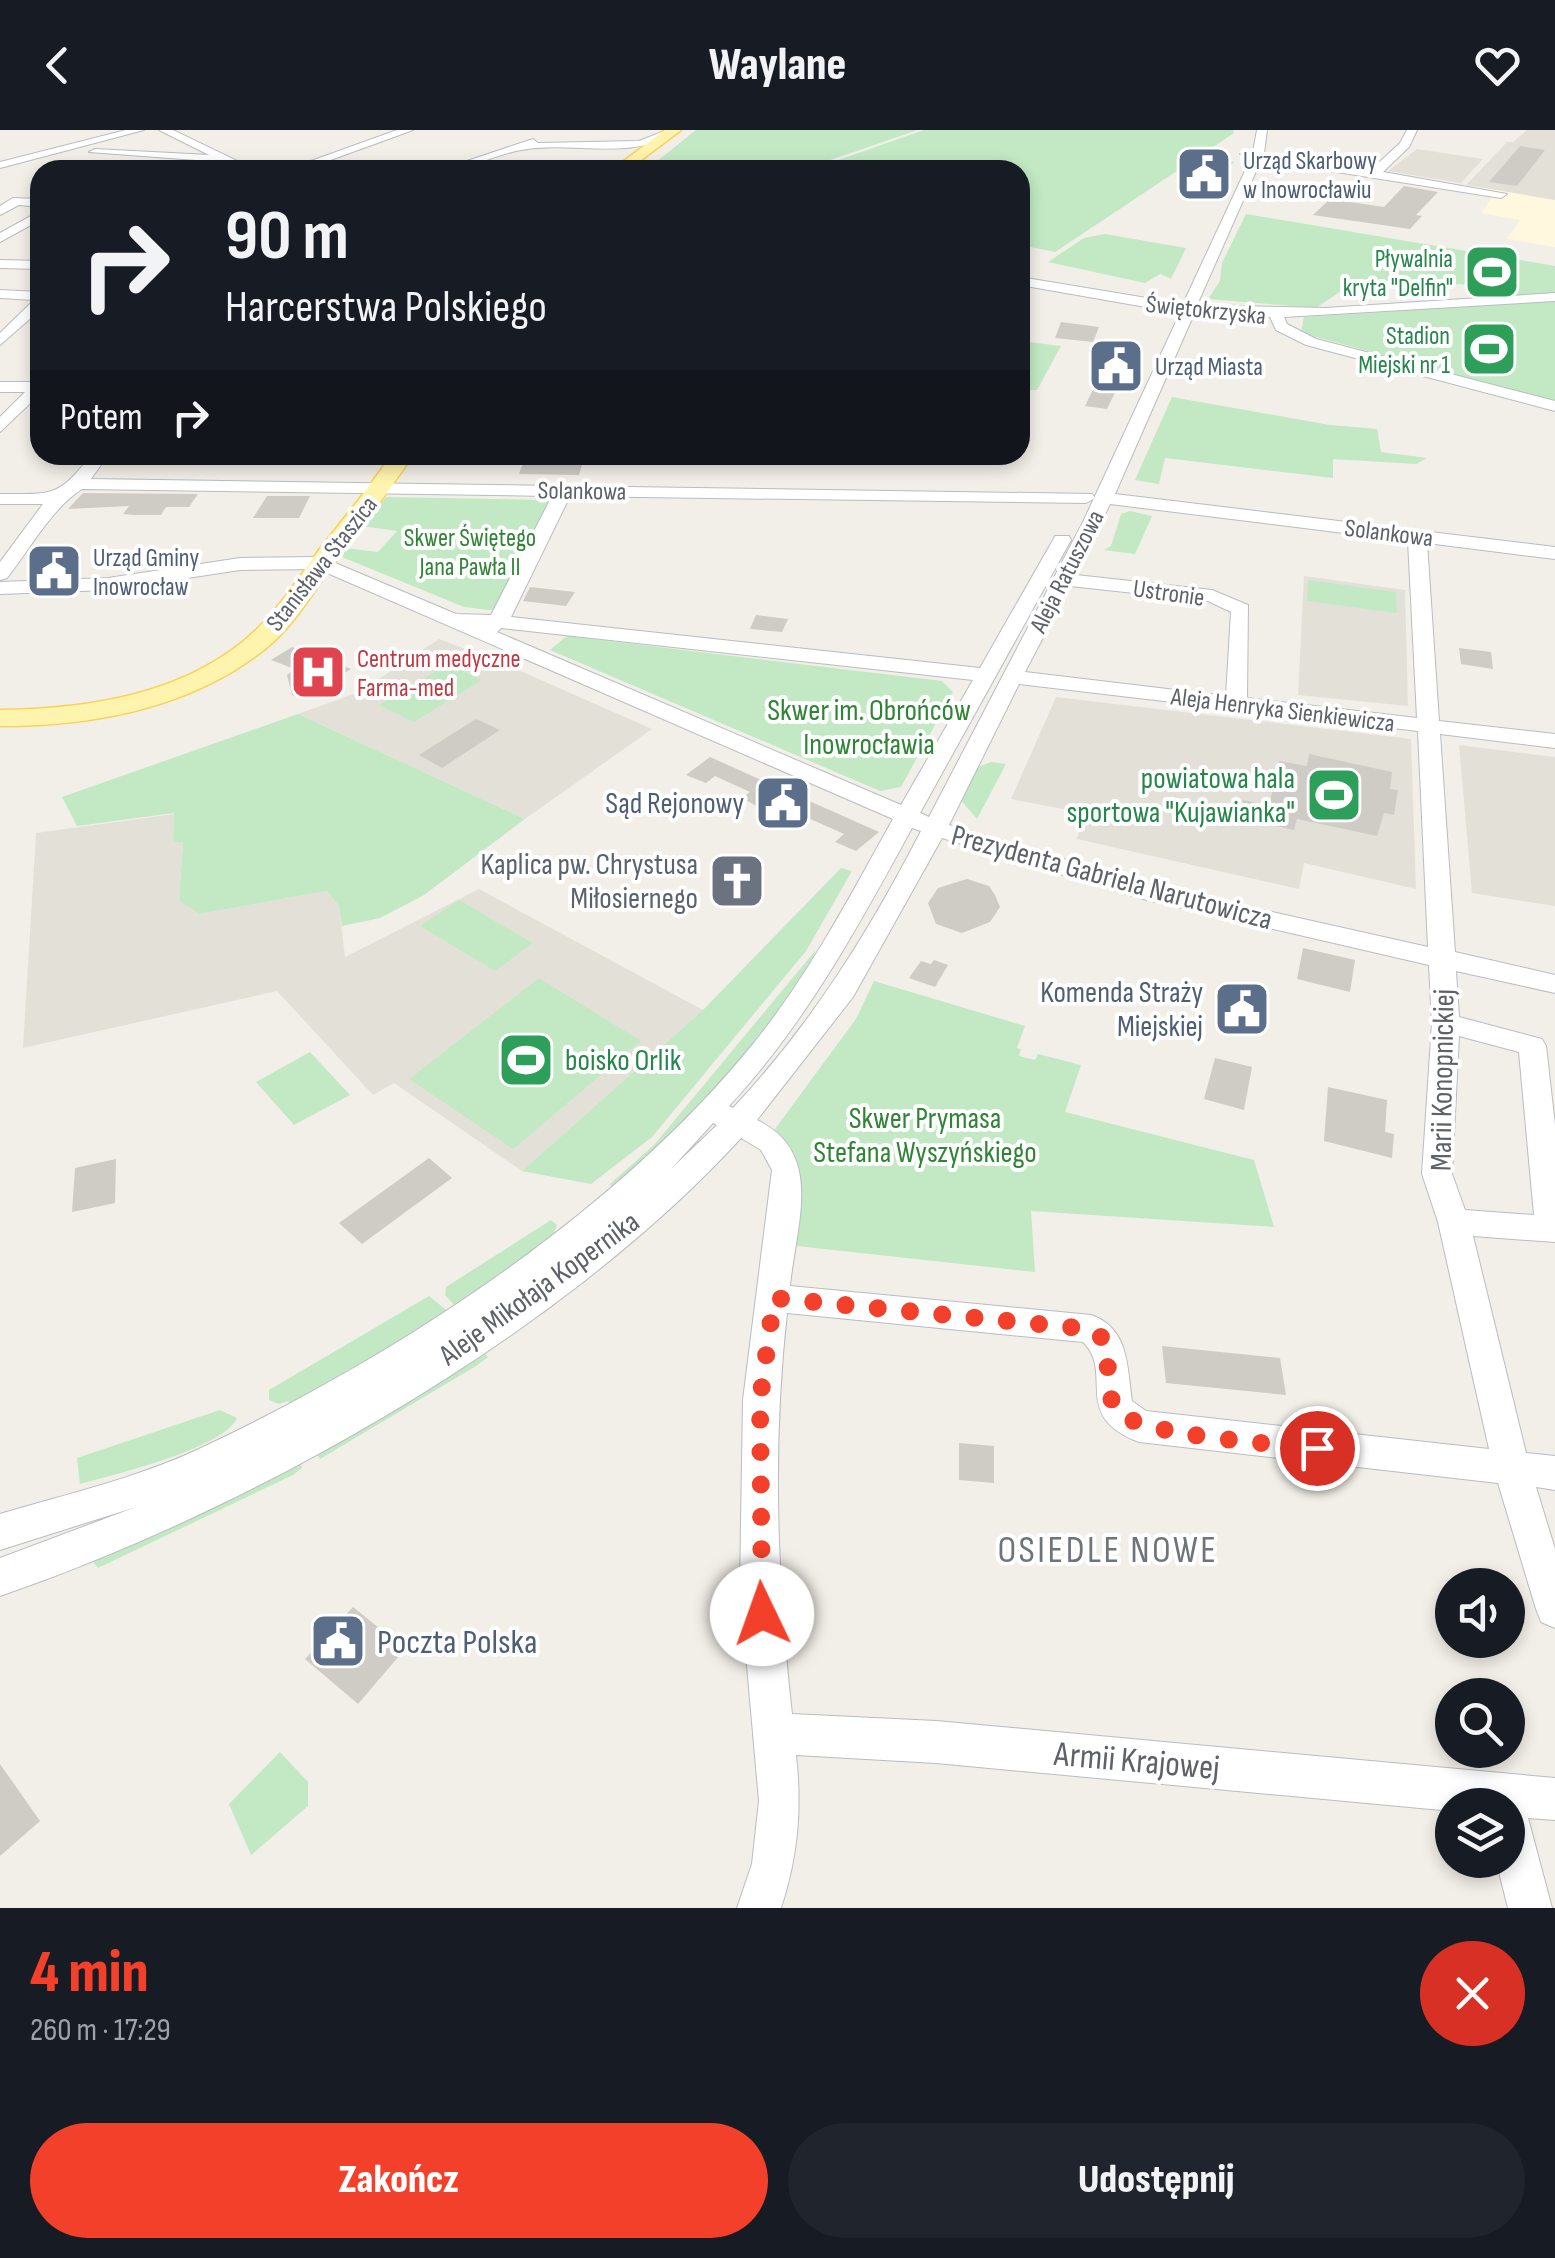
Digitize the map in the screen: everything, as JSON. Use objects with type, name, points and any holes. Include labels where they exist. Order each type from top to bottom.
[{"type":"main road","points":[[635,160],[678,131]]},
{"type":"main road","points":[[645,160],[678,131]]},
{"type":"main road","name":"Stanisława Staszica","points":[[372,488],[382,465]]},
{"type":"main road","name":"Stanisława Staszica","points":[[0,709],[43,709],[116,698],[207,664],[246,638],[393,465]]},
{"type":"main road","name":"Stanisława Staszica","points":[[0,718],[48,717],[110,707],[166,691],[217,669],[260,640],[313,563]]},
{"type":"street","points":[[0,165],[139,130]]},
{"type":"street","points":[[321,160],[408,130]]},
{"type":"street","points":[[477,160],[572,130]]},
{"type":"street","points":[[1262,130],[1250,151],[1501,194]]},
{"type":"street","points":[[1376,173],[1404,146],[1412,130]]},
{"type":"street","points":[[169,131],[214,160]]},
{"type":"street","points":[[517,147],[640,144],[678,131]]},
{"type":"street","name":"Aleja Ratuszowa","points":[[1159,361],[1172,308],[1250,151]]},
{"type":"street","name":"Aleja Ratuszowa","points":[[1000,676],[1062,579],[1159,361],[1191,310],[1250,151]]},
{"type":"street","points":[[95,152],[178,160]]},
{"type":"street","points":[[0,211],[17,201],[30,202]]},
{"type":"street","points":[[0,238],[30,221]]},
{"type":"street","points":[[0,264],[30,265]]},
{"type":"street","name":"Świętokrzyska","points":[[1030,283],[1172,308],[1275,312],[1280,327],[1312,342],[1555,406]]},
{"type":"street","points":[[0,294],[30,298]]},
{"type":"street","points":[[1275,312],[1555,297]]},
{"type":"street","points":[[4,334],[30,309]]},
{"type":"street","points":[[4,334],[30,331]]},
{"type":"street","points":[[0,387],[30,395]]},
{"type":"street","points":[[2,425],[30,400]]},
{"type":"street","points":[[0,499],[55,498],[78,484],[92,465]]},
{"type":"street","name":"Solankowa","points":[[78,484],[1095,498],[1555,552]]},
{"type":"street","points":[[492,626],[564,490]]},
{"type":"street","points":[[0,574],[46,517],[55,498]]},
{"type":"street","name":"Aleja Ratuszowa","points":[[921,822],[1095,498]]},
{"type":"street","name":"Marii Konopnickiej","points":[[1417,536],[1446,1023],[1437,1174],[1454,1222],[1512,1470],[1555,1609]]},
{"type":"street","name":"Prezydenta Gabriela Narutowicza","points":[[0,588],[60,589],[240,564],[313,563],[447,617],[492,626],[921,822],[1130,888],[1555,984]]},
{"type":"street","name":"Ustronie","points":[[1062,579],[1212,596],[1240,610],[1236,704]]},
{"type":"street","name":"Aleja Henryka Sienkiewicza","points":[[492,626],[1000,676],[1555,741]]},
{"type":"street","name":"Aleje Mikołaja Kopernika","points":[[0,1577],[159,1517],[299,1444],[477,1338],[592,1237],[649,1173],[723,1116],[762,1052],[921,822]]},
{"type":"street","points":[[1446,1023],[1543,1049],[1553,1228],[1454,1222]]},
{"type":"street","points":[[723,1116],[772,1141],[787,1170],[760,1400],[759,1587],[780,1801],[774,1864],[759,1908]]},
{"type":"street","name":"Aleje Mikołaja Kopernika","points":[[0,1532],[157,1484],[214,1460],[411,1349],[522,1276],[592,1237]]},
{"type":"street","points":[[774,1298],[1090,1329],[1107,1344],[1116,1409],[1131,1423],[1147,1428],[1555,1473]]},
{"type":"street","name":"Armii Krajowej","points":[[774,1733],[936,1742],[1435,1799]]},
{"type":"street","name":"Armii Krajowej","points":[[1525,1804],[1555,1799]]},
{"type":"street","points":[[1522,1878],[1530,1908]]},
{"type":"shaded area","points":[[1527,130],[1555,130],[1555,200],[1466,185],[1507,142],[1513,142]]},
{"type":"shaded area","points":[[1417,149],[1483,159],[1461,183],[1388,171]]},
{"type":"shaded area","points":[[1474,186],[1555,200],[1555,247],[1507,239],[1520,220],[1481,213],[1494,195],[1470,190]]},
{"type":"shaded area","points":[[1304,576],[1405,590],[1408,706],[1298,695]]},
{"type":"shaded area","points":[[439,639],[652,729],[525,819],[298,714],[359,692]]},
{"type":"shaded area","points":[[1056,697],[1411,739],[1416,889],[1304,863],[1299,889],[1077,839],[1084,813],[1011,799]]},
{"type":"shaded area","points":[[1459,745],[1555,757],[1555,906],[1472,893]]},
{"type":"shaded area","points":[[174,814],[173,841],[183,841],[179,899],[199,914],[327,891],[339,906],[345,957],[479,889],[703,1010],[522,1171],[394,1083],[373,1095],[277,991],[23,1048],[36,833]]},
{"type":"green space","points":[[696,130],[918,130],[830,160],[658,160]]},
{"type":"green space","points":[[924,130],[1234,133],[1200,156],[1234,162],[1220,175],[1218,185],[1209,182],[1216,168],[1223,169],[1225,163],[1192,161],[1055,252],[1030,247],[1030,160],[838,160]]},
{"type":"green space","points":[[1246,214],[1555,266],[1555,293],[1495,297],[1462,284],[1347,287],[1316,308],[1208,299],[1220,281],[1222,263]]},
{"type":"green space","points":[[1105,234],[1186,248],[1171,279],[1160,274],[1145,283],[1048,262],[1084,238]]},
{"type":"green space","points":[[1555,301],[1555,401],[1301,333],[1304,317]]},
{"type":"green space","points":[[1030,342],[1061,346],[1037,390],[1030,390]]},
{"type":"green space","points":[[1172,397],[1330,425],[1377,429],[1381,452],[1427,458],[1416,464],[1333,459],[1333,478],[1165,458],[1159,484],[1135,480]]},
{"type":"green space","name":"Skwer Świętego Jana Pawła II","points":[[386,497],[551,500],[498,611],[464,607],[342,557],[345,548],[378,552],[397,531],[362,526]]},
{"type":"green space","points":[[1130,511],[1152,516],[1135,554],[1104,550],[1111,546],[1121,514]]},
{"type":"green space","points":[[1308,580],[1396,592],[1397,613],[1307,601]]},
{"type":"green space","name":"Skwer im. Obrońców Inowrocławia","points":[[567,636],[942,681],[953,692],[901,787],[880,791],[550,650]]},
{"type":"green space","points":[[448,664],[482,680],[414,722],[379,705]]},
{"type":"green space","points":[[298,714],[525,819],[424,895],[380,918],[342,926],[339,906],[327,891],[199,914],[179,900],[183,842],[173,842],[174,813],[77,826],[62,797]]},
{"type":"green space","points":[[991,762],[1006,764],[977,819],[959,798],[975,768]]},
{"type":"green space","points":[[841,868],[852,871],[806,951],[652,1137],[591,1184],[522,1171],[703,1010]]},
{"type":"green space","points":[[459,900],[533,943],[495,971],[420,926]]},
{"type":"green space","points":[[815,951],[809,971],[762,1035],[695,1110],[614,1191],[610,1184],[654,1145]]},
{"type":"green space","name":"boisko Orlik","points":[[539,978],[641,1041],[513,1149],[409,1079]]},
{"type":"green space","name":"Skwer Prymasa Stefana Wyszyńskiego","points":[[874,981],[1025,1026],[1017,1048],[1021,1049],[1019,1056],[1035,1060],[1038,1054],[1081,1065],[1065,1112],[1254,1160],[1274,1227],[1031,1211],[1035,1272],[788,1245],[772,1133],[856,1019]]},
{"type":"green space","points":[[310,1052],[350,1095],[294,1125],[256,1082]]},
{"type":"green space","points":[[551,1220],[557,1225],[549,1244],[457,1308],[445,1295],[446,1287]]},
{"type":"green space","points":[[429,1296],[450,1313],[292,1406],[288,1401],[279,1404],[269,1400],[269,1390]]},
{"type":"green space","points":[[480,1348],[488,1357],[476,1366],[320,1459],[313,1448]]},
{"type":"green space","points":[[220,1410],[237,1418],[212,1440],[166,1459],[80,1484],[77,1458]]},
{"type":"green space","points":[[300,1456],[302,1468],[293,1475],[98,1568],[93,1562]]},
{"type":"green space","points":[[280,1752],[308,1782],[308,1806],[251,1855],[229,1804]]},
{"type":"building","points":[[1520,146],[1545,150],[1517,186],[1489,182]]},
{"type":"building","points":[[1404,186],[1438,192],[1416,215],[1422,216],[1410,229],[1313,215],[1330,199],[1384,207]]},
{"type":"building","points":[[1061,322],[1099,327],[1093,342],[1055,338]]},
{"type":"building","points":[[1109,357],[1131,360],[1107,409],[1085,406]]},
{"type":"building","points":[[522,465],[582,465],[579,475],[519,474]]},
{"type":"building","points":[[83,493],[198,494],[189,507],[166,507],[161,515],[123,514],[129,506],[68,509]]},
{"type":"building","points":[[267,496],[310,496],[299,518],[253,518]]},
{"type":"building","name":"Urząd Gminy Inowrocław","points":[[50,558],[76,559],[64,576],[36,577]]},
{"type":"building","points":[[530,587],[575,592],[566,606],[523,601]]},
{"type":"building","points":[[756,615],[788,619],[782,632],[750,629]]},
{"type":"building","name":"Centrum medyczne Farma-med","points":[[292,647],[351,669],[303,699],[292,695],[287,675],[295,669],[271,660]]},
{"type":"building","points":[[1459,648],[1491,652],[1493,669],[1461,664]]},
{"type":"building","points":[[476,719],[500,730],[442,768],[419,755]]},
{"type":"building","name":"powiatowa hala sportowa \"Kujawianka\"","points":[[1309,754],[1392,772],[1390,789],[1398,790],[1394,815],[1384,813],[1377,836],[1297,819],[1294,830],[1241,818],[1243,800],[1269,806],[1279,761],[1307,766]]},
{"type":"building","name":"Sąd Rejonowy","points":[[710,757],[777,787],[781,783],[811,796],[807,800],[879,832],[856,851],[835,842],[844,834],[806,817],[798,824],[780,819],[742,798],[750,792],[715,776],[706,783],[686,775]]},
{"type":"building","points":[[967,879],[989,886],[995,895],[1000,907],[990,922],[962,933],[936,924],[928,903],[938,888]]},
{"type":"building","points":[[1303,948],[1355,960],[1350,992],[1297,979]]},
{"type":"building","points":[[934,960],[948,965],[935,987],[909,978],[921,961],[931,964]]},
{"type":"building","name":"Komenda Straży Miejskiej","points":[[1230,984],[1269,994],[1257,1036],[1220,1026]]},
{"type":"building","points":[[1215,1058],[1252,1067],[1244,1110],[1204,1099]]},
{"type":"building","points":[[1328,1087],[1387,1100],[1385,1132],[1394,1134],[1392,1158],[1324,1141]]},
{"type":"building","points":[[429,1158],[452,1178],[362,1244],[339,1223]]},
{"type":"building","points":[[116,1159],[115,1203],[72,1212],[75,1168]]},
{"type":"building","points":[[1162,1346],[1280,1358],[1286,1395],[1166,1383]]},
{"type":"building","points":[[959,1443],[994,1446],[994,1483],[959,1480]]},
{"type":"building","points":[[353,1607],[405,1649],[358,1704],[305,1659]]},
{"type":"building","points":[[0,1764],[40,1821],[0,1856]]},
{"type":"place","name":"Urząd Skarbowy w Inowrocławiu","points":[[1204,174]]},
{"type":"place","name":"Pływalnia kryta \"Delfin\"","points":[[1492,272]]},
{"type":"place","name":"Stadion Miejski nr 1","points":[[1489,349]]},
{"type":"place","name":"Urząd Miasta","points":[[1116,366]]},
{"type":"place","name":"Urząd Gminy Inowrocław","points":[[54,571]]},
{"type":"place","name":"Centrum medyczne Farma-med","points":[[318,672]]},
{"type":"place","name":"powiatowa hala sportowa \"Kujawianka\"","points":[[1334,795]]},
{"type":"place","name":"Sąd Rejonowy","points":[[783,803]]},
{"type":"place","name":"Kaplica pw. Chrystusa Miłosiernego","points":[[737,881]]},
{"type":"place","name":"Komenda Straży Miejskiej","points":[[1242,1009]]},
{"type":"place","name":"boisko Orlik","points":[[526,1060]]},
{"type":"place","name":"Poczta Polska","points":[[338,1641]]},
{"type":"district","name":"OSIEDLE NOWE","points":[[1108,1549]]},
{"type":"route","points":[[762,1614],[760,1400],[774,1298],[1090,1329],[1098,1332],[1107,1344],[1114,1405],[1131,1423],[1158,1430],[1317,1448]]}]
